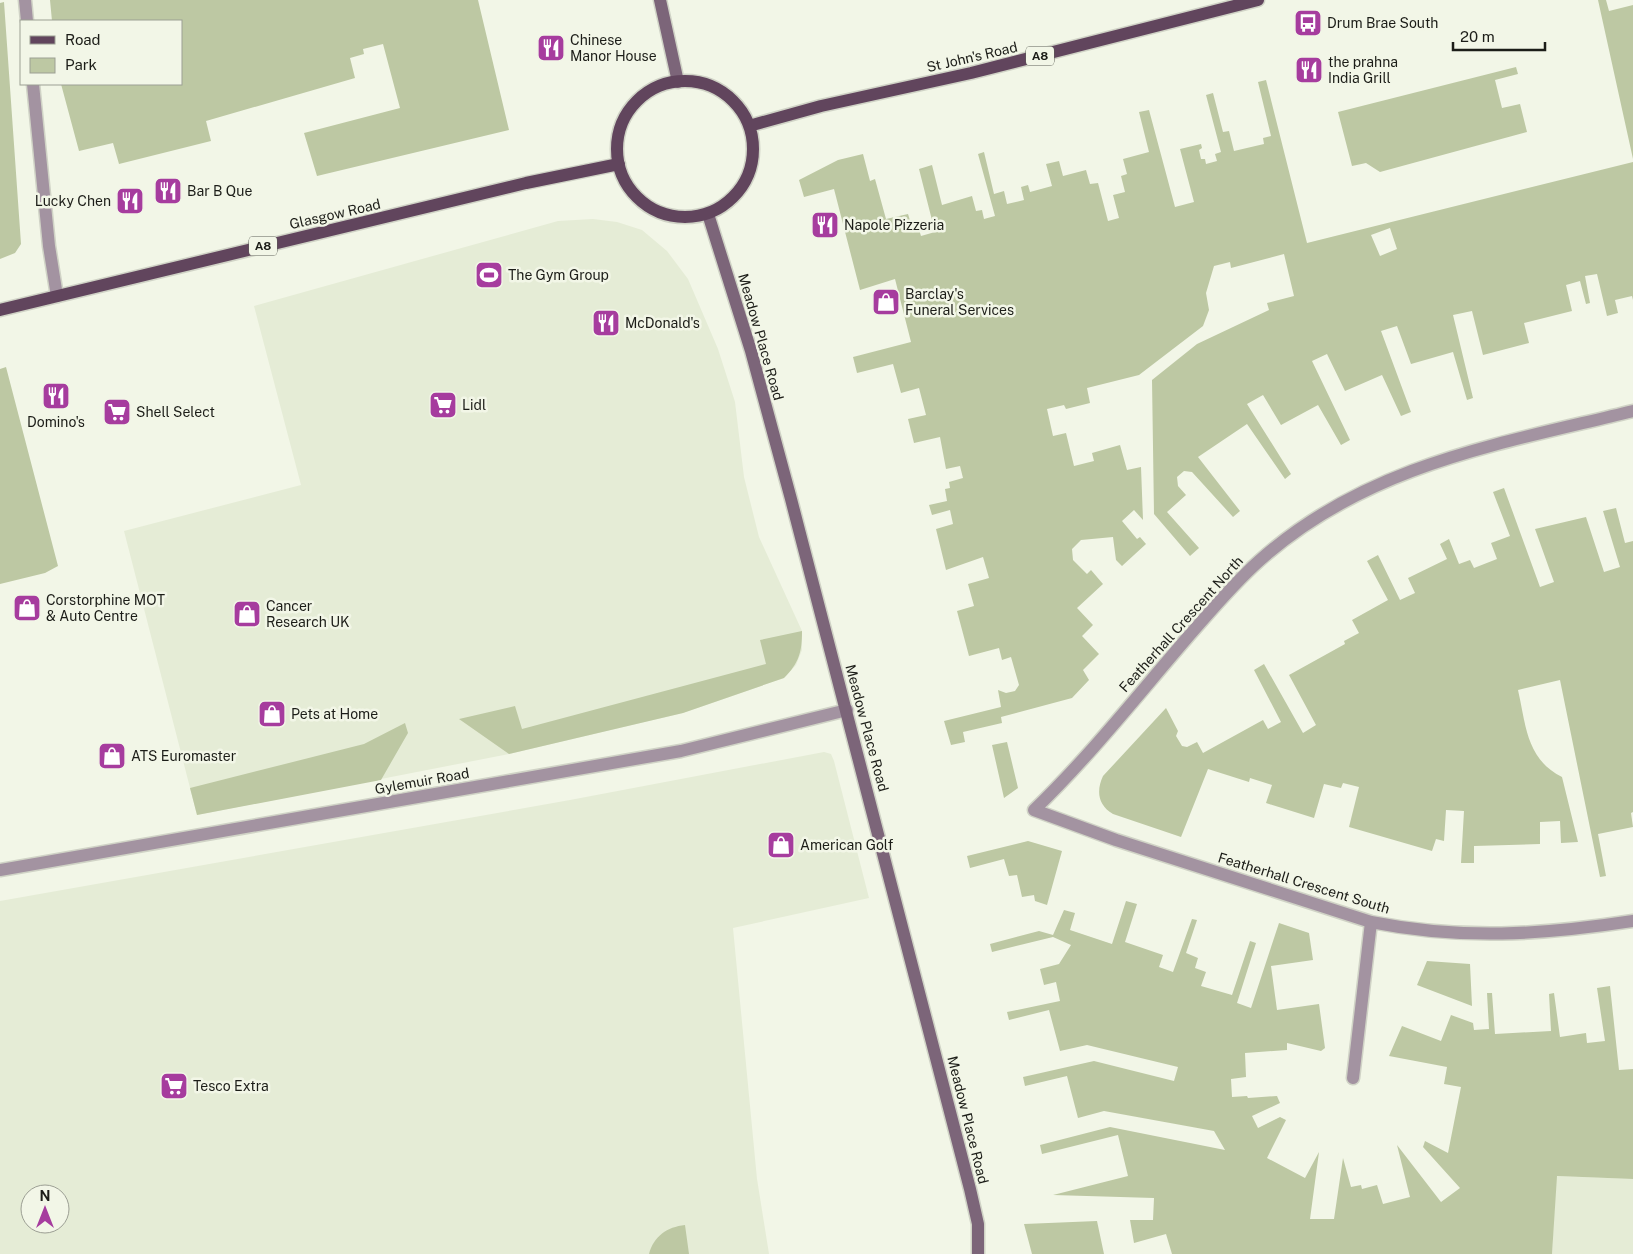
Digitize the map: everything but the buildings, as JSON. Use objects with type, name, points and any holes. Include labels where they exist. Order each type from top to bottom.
[{"type":"main road","points":[[660,0],[678,82]]},
{"type":"main road","name":"St John's Road","points":[[749,126],[821,106],[980,71],[1258,0]]},
{"type":"main road","points":[[678,82],[696,82],[721,92],[741,110],[749,126],[754,147],[751,168],[742,188],[727,204],[708,214],[692,217],[676,217],[660,212],[633,193],[624,179],[619,164],[617,148],[626,116],[648,92],[662,85],[678,82]]},
{"type":"main road","name":"Glasgow Road","points":[[0,310],[526,183],[619,164]]},
{"type":"main road","name":"Meadow Place Road","points":[[708,214],[751,351],[847,710],[970,1189],[978,1224],[978,1254]]},
{"type":"street","points":[[25,0],[27,20]]},
{"type":"street","points":[[33,85],[49,246],[57,296]]},
{"type":"street","name":"Featherhall Crescent North","points":[[1034,810],[1081,762],[1234,585],[1266,554],[1306,524],[1358,494],[1429,463],[1633,411]]},
{"type":"street","name":"Gylemuir Road","points":[[0,870],[681,751],[847,710]]},
{"type":"street","name":"Featherhall Crescent South","points":[[1034,810],[1116,840],[1370,922],[1407,929],[1468,935],[1552,931],[1633,921]]},
{"type":"street","points":[[1353,1078],[1370,922]]},
{"type":"shaded area","points":[[593,219],[617,222],[642,230],[667,251],[688,279],[718,349],[735,402],[744,477],[759,537],[802,631],[802,650],[796,665],[784,678],[683,713],[509,754],[197,815],[124,531],[301,485],[254,306],[558,221]]},
{"type":"shaded area","points":[[824,752],[831,754],[834,761],[869,898],[733,928],[757,1179],[769,1254],[0,1254],[0,901],[570,800]]},
{"type":"shaded area","points":[[1556,1176],[1633,1179],[1633,1254],[1552,1254]]},
{"type":"green space","points":[[50,0],[478,0],[509,130],[317,176],[304,133],[400,108],[383,44],[363,49],[364,54],[350,58],[355,78],[206,121],[211,141],[119,164],[113,143],[79,151],[61,85],[182,85],[182,20],[52,20]]},
{"type":"green space","points":[[1598,0],[1606,0],[1609,11],[1633,5],[1633,159]]},
{"type":"green space","points":[[4,2],[21,244],[15,253],[0,259],[0,3]]},
{"type":"green space","points":[[1516,67],[1518,74],[1495,80],[1502,108],[1520,104],[1527,132],[1380,172],[1366,163],[1352,166],[1338,112]]},
{"type":"green space","points":[[1266,80],[1307,243],[1633,162],[1633,300],[1632,296],[1615,300],[1618,313],[1607,316],[1597,274],[1585,276],[1590,303],[1586,304],[1580,281],[1566,285],[1572,311],[1524,323],[1529,343],[1483,355],[1472,311],[1453,315],[1473,398],[1467,400],[1453,352],[1411,364],[1397,326],[1381,331],[1411,412],[1401,416],[1382,375],[1345,391],[1327,354],[1312,361],[1350,440],[1341,445],[1318,405],[1281,425],[1263,395],[1247,404],[1291,474],[1285,479],[1247,424],[1198,457],[1240,511],[1233,517],[1192,472],[1184,471],[1177,477],[1178,486],[1186,495],[1167,512],[1199,548],[1190,556],[1154,514],[1152,380],[1197,344],[1269,310],[1267,303],[1294,296],[1284,254],[1231,268],[1230,262],[1214,266],[1206,293],[1209,310],[1203,326],[1139,375],[1087,388],[1090,403],[1066,409],[1064,405],[1047,409],[1053,436],[1066,433],[1074,466],[1094,461],[1092,453],[1120,445],[1127,470],[1141,467],[1143,520],[1134,510],[1122,521],[1137,539],[1140,537],[1146,544],[1122,566],[1116,560],[1113,537],[1081,540],[1072,549],[1073,560],[1087,574],[1091,570],[1103,584],[1077,608],[1093,625],[1082,636],[1099,654],[1083,670],[1089,680],[1072,698],[1001,717],[1002,723],[963,732],[965,742],[951,745],[944,721],[1001,707],[998,690],[1006,693],[1015,691],[1019,685],[1011,657],[1002,660],[999,648],[969,656],[957,611],[974,606],[968,584],[989,578],[983,557],[946,570],[936,529],[953,524],[950,510],[932,515],[929,505],[947,501],[945,489],[950,488],[949,482],[963,478],[960,466],[946,469],[940,437],[914,443],[908,419],[926,415],[919,388],[901,393],[893,364],[857,373],[853,357],[911,342],[895,279],[860,290],[834,189],[804,197],[799,180],[838,160],[863,154],[870,181],[875,179],[886,219],[908,214],[912,227],[918,226],[921,236],[935,232],[919,169],[932,165],[942,205],[972,196],[976,211],[982,210],[984,219],[995,216],[978,154],[984,152],[994,194],[1004,191],[1007,204],[1024,200],[1021,187],[1028,185],[1030,192],[1052,186],[1046,164],[1059,161],[1063,176],[1086,170],[1090,184],[1098,183],[1108,221],[1119,218],[1113,195],[1125,192],[1121,176],[1127,174],[1123,159],[1149,152],[1139,112],[1149,110],[1175,207],[1194,202],[1180,149],[1201,144],[1202,148],[1199,150],[1201,159],[1205,159],[1206,164],[1217,161],[1215,154],[1221,152],[1206,95],[1213,93],[1223,132],[1229,131],[1234,151],[1264,144],[1263,138],[1271,136],[1258,82]],"holes":[[[1390,228],[1397,249],[1380,256],[1371,235]]]},
{"type":"green space","points":[[6,367],[58,566],[45,573],[0,584],[0,369]]},
{"type":"green space","points":[[1504,488],[1540,587],[1554,582],[1535,529],[1586,517],[1604,572],[1620,567],[1603,511],[1616,508],[1625,543],[1633,541],[1633,812],[1631,813],[1633,827],[1598,834],[1606,876],[1600,877],[1560,680],[1518,690],[1526,728],[1534,751],[1550,770],[1562,777],[1578,842],[1561,843],[1560,821],[1540,822],[1540,844],[1474,846],[1474,863],[1461,863],[1464,811],[1446,810],[1444,841],[1436,839],[1432,851],[1349,827],[1359,787],[1343,783],[1341,788],[1324,784],[1314,818],[1266,803],[1272,785],[1250,778],[1249,782],[1208,769],[1181,837],[1113,814],[1104,806],[1099,792],[1103,776],[1166,708],[1178,731],[1176,736],[1182,746],[1187,747],[1197,742],[1203,753],[1263,720],[1268,729],[1281,722],[1254,670],[1264,664],[1303,733],[1316,725],[1289,675],[1345,644],[1344,641],[1359,633],[1352,620],[1388,600],[1367,561],[1378,555],[1400,600],[1415,593],[1408,578],[1447,559],[1440,544],[1449,539],[1459,564],[1470,560],[1474,568],[1497,559],[1491,543],[1510,536],[1493,492]]},
{"type":"green space","points":[[802,631],[799,657],[784,678],[683,713],[509,754],[459,719],[515,706],[522,729],[766,664],[760,640]]},
{"type":"green space","points":[[405,723],[408,733],[381,780],[197,815],[190,788],[364,744]]},
{"type":"green space","points":[[1007,742],[1018,788],[1004,798],[992,745]]},
{"type":"green space","points":[[1028,841],[1062,851],[1047,905],[1035,901],[1034,895],[1022,897],[1017,875],[1009,876],[1004,859],[970,868],[967,856]]},
{"type":"green space","points":[[1126,901],[1137,904],[1125,942],[1163,955],[1159,967],[1173,972],[1192,919],[1197,920],[1186,953],[1198,958],[1195,968],[1206,972],[1201,986],[1232,995],[1250,941],[1256,943],[1237,1003],[1251,1008],[1279,923],[1309,933],[1313,960],[1271,966],[1277,1010],[1319,1004],[1325,1048],[1321,1051],[1287,1043],[1287,1050],[1245,1053],[1246,1077],[1231,1079],[1232,1097],[1277,1096],[1280,1103],[1252,1116],[1258,1128],[1280,1117],[1286,1120],[1267,1158],[1305,1178],[1319,1152],[1310,1219],[1334,1219],[1343,1158],[1351,1187],[1361,1185],[1362,1189],[1377,1185],[1383,1204],[1410,1197],[1397,1145],[1441,1202],[1460,1188],[1423,1147],[1425,1141],[1448,1153],[1461,1087],[1444,1084],[1447,1067],[1389,1056],[1402,1026],[1441,1041],[1451,1015],[1473,1023],[1474,1030],[1489,1029],[1487,993],[1492,993],[1495,1034],[1551,1031],[1549,994],[1554,993],[1560,1037],[1586,1033],[1587,1043],[1605,1041],[1597,988],[1610,986],[1619,1070],[1633,1069],[1633,1179],[1557,1176],[1552,1254],[1172,1254],[1166,1234],[1134,1243],[1130,1220],[1153,1220],[1154,1198],[1053,1195],[1128,1176],[1118,1135],[1042,1154],[1040,1145],[1110,1127],[1225,1150],[1214,1131],[1104,1111],[1078,1118],[1067,1076],[1025,1086],[1023,1077],[1094,1061],[1174,1081],[1178,1067],[1087,1045],[1060,1051],[1049,1010],[1009,1020],[1007,1012],[1060,1001],[1056,982],[1044,985],[1040,969],[1059,964],[1071,945],[1053,937],[992,952],[990,944],[1039,931],[1053,935],[1064,910],[1075,913],[1070,930],[1112,944]]},
{"type":"green space","points":[[1427,961],[1470,964],[1472,1006],[1417,985]]},
{"type":"green space","points":[[1097,1221],[1104,1254],[1032,1254],[1024,1224]]},
{"type":"green space","points":[[685,1225],[689,1254],[649,1254],[658,1237],[667,1230]]},
{"type":"place","name":"Drum Brae South","points":[[1308,23]]},
{"type":"place","name":"Chinese Manor House","points":[[551,48]]},
{"type":"place","name":"the prahna India Grill","points":[[1309,70]]},
{"type":"place","name":"Bar B Que","points":[[168,191]]},
{"type":"place","name":"Lucky Chen","points":[[130,201]]},
{"type":"place","name":"Napole Pizzeria","points":[[825,225]]},
{"type":"place","name":"The Gym Group","points":[[489,275]]},
{"type":"place","name":"Barclay's Funeral Services","points":[[886,302]]},
{"type":"place","name":"McDonald's","points":[[606,323]]},
{"type":"place","name":"Domino's","points":[[56,396]]},
{"type":"place","name":"Lidl","points":[[443,405]]},
{"type":"place","name":"Shell Select","points":[[117,412]]},
{"type":"place","name":"Corstorphine MOT & Auto Centre","points":[[27,608]]},
{"type":"place","name":"Cancer Research UK","points":[[247,614]]},
{"type":"place","name":"Pets at Home","points":[[272,714]]},
{"type":"place","name":"ATS Euromaster","points":[[112,756]]},
{"type":"place","name":"American Golf","points":[[781,845]]},
{"type":"place","name":"Tesco Extra","points":[[174,1086]]}]
